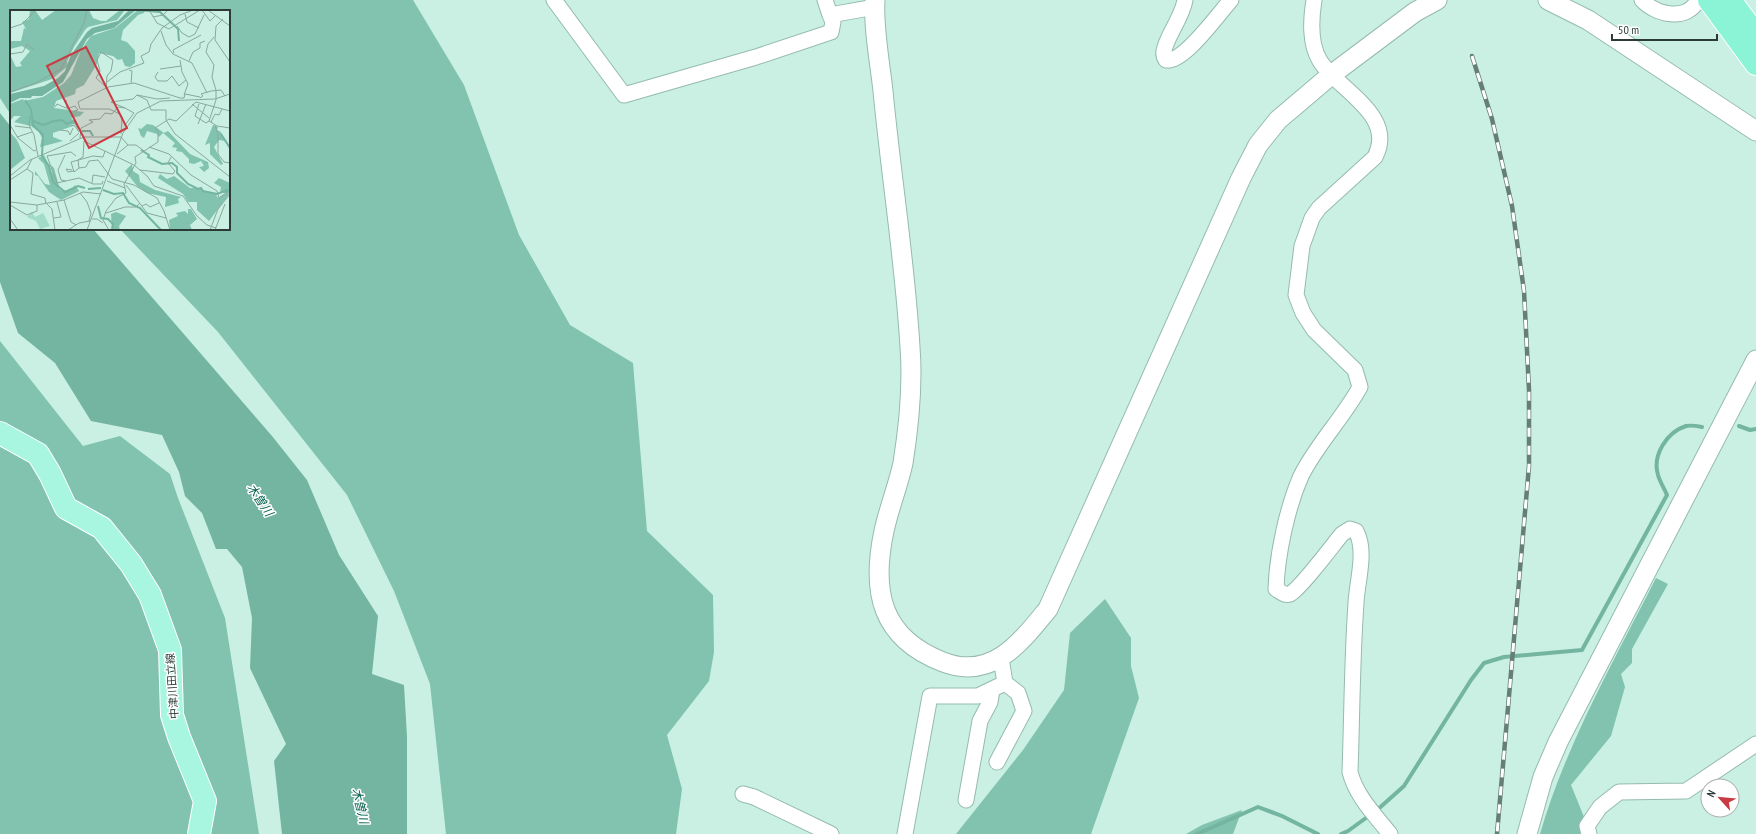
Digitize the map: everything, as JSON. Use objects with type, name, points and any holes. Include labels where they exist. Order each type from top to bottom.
[{"type":"highway","points":[[1709,0],[1756,64]]},
{"type":"highway","points":[[1733,4],[1756,26]]},
{"type":"highway","points":[[1733,4],[1756,35]]},
{"type":"main road","name":"中津川田立線","points":[[0,433],[38,454],[50,474],[66,508],[102,528],[131,564],[150,595],[170,650],[172,715],[179,737],[205,801],[199,834]]},
{"type":"street","points":[[554,0],[624,95],[765,54],[831,32],[833,22],[825,0]]},
{"type":"street","points":[[1185,0],[1178,21],[1164,48],[1166,60],[1176,58],[1186,51],[1230,0]]},
{"type":"street","points":[[1314,0],[1312,40],[1319,60],[1331,75],[1359,99],[1374,118],[1380,134],[1380,147],[1375,157],[1319,208],[1312,218],[1302,246],[1296,295],[1303,314],[1314,330],[1355,370],[1360,387],[1301,477],[1290,510],[1281,548],[1276,589],[1284,594],[1290,594],[1299,586],[1342,534],[1350,530],[1356,531],[1360,538],[1360,560],[1356,603],[1350,772],[1353,784],[1358,793],[1390,834]]},
{"type":"street","points":[[830,15],[875,4],[911,348],[909,421],[902,465],[884,532],[879,575],[884,611],[893,627],[917,651],[951,665],[978,667],[1001,658],[1021,642],[1048,609],[1241,178],[1258,145],[1278,120],[1331,75],[1415,12],[1437,0]]},
{"type":"street","points":[[1548,0],[1588,20],[1756,131]]},
{"type":"street","points":[[1642,0],[1649,8],[1665,14],[1678,14],[1689,10],[1698,0]]},
{"type":"street","points":[[1665,14],[1673,0]]},
{"type":"street","points":[[1526,834],[1543,777],[1558,742],[1756,360]]},
{"type":"street","points":[[966,800],[980,721],[999,686],[1001,658]]},
{"type":"street","points":[[905,834],[930,696],[978,696],[999,686],[1018,693],[1024,711],[997,762]]},
{"type":"street","points":[[1589,834],[1587,826],[1600,807],[1618,792],[1686,791],[1756,744]]},
{"type":"street","points":[[742,794],[754,797],[831,834]]},
{"type":"shaded area","points":[[0,0],[413,0],[464,85],[519,235],[570,325],[633,363],[647,531],[713,595],[714,652],[709,681],[667,735],[682,789],[676,834],[446,834],[430,684],[394,591],[347,495],[218,332],[121,230],[230,230],[230,10],[10,10],[10,113],[0,98]]},
{"type":"shaded area","points":[[0,341],[83,446],[120,436],[170,474],[225,618],[259,834],[0,834]]},
{"type":"shaded area","points":[[1656,578],[1668,584],[1632,649],[1632,663],[1621,674],[1625,687],[1611,736],[1571,785],[1584,817],[1582,834],[1540,834],[1563,768],[1577,735]]},
{"type":"shaded area","points":[[1105,599],[1131,638],[1131,666],[1139,698],[1091,834],[956,834],[1023,750],[1064,690],[1070,633]]},
{"type":"shaded area","points":[[1242,810],[1233,834],[1186,834],[1202,825]]},
{"type":"water","name":"木曽川","points":[[0,113],[10,126],[10,230],[94,230],[272,436],[307,480],[339,555],[378,616],[372,674],[404,685],[407,737],[407,834],[282,834],[274,761],[286,744],[250,668],[252,618],[242,567],[227,549],[216,549],[202,513],[185,496],[179,472],[162,435],[91,421],[55,363],[18,333],[0,282]]},
{"type":"waterway","points":[[1376,811],[1404,786],[1471,680],[1484,663],[1504,657],[1582,650],[1667,495],[1659,478],[1657,467],[1659,452],[1667,439],[1679,429],[1686,426],[1702,427]]},
{"type":"waterway","points":[[1739,426],[1750,430],[1756,429]]},
{"type":"waterway","points":[[1197,834],[1258,807],[1282,816],[1318,834]]},
{"type":"waterway","points":[[1341,834],[1348,831],[1370,815]]},
{"type":"railway","points":[[1472,56],[1492,119],[1512,206],[1524,291],[1529,390],[1529,466],[1497,834]]}]
